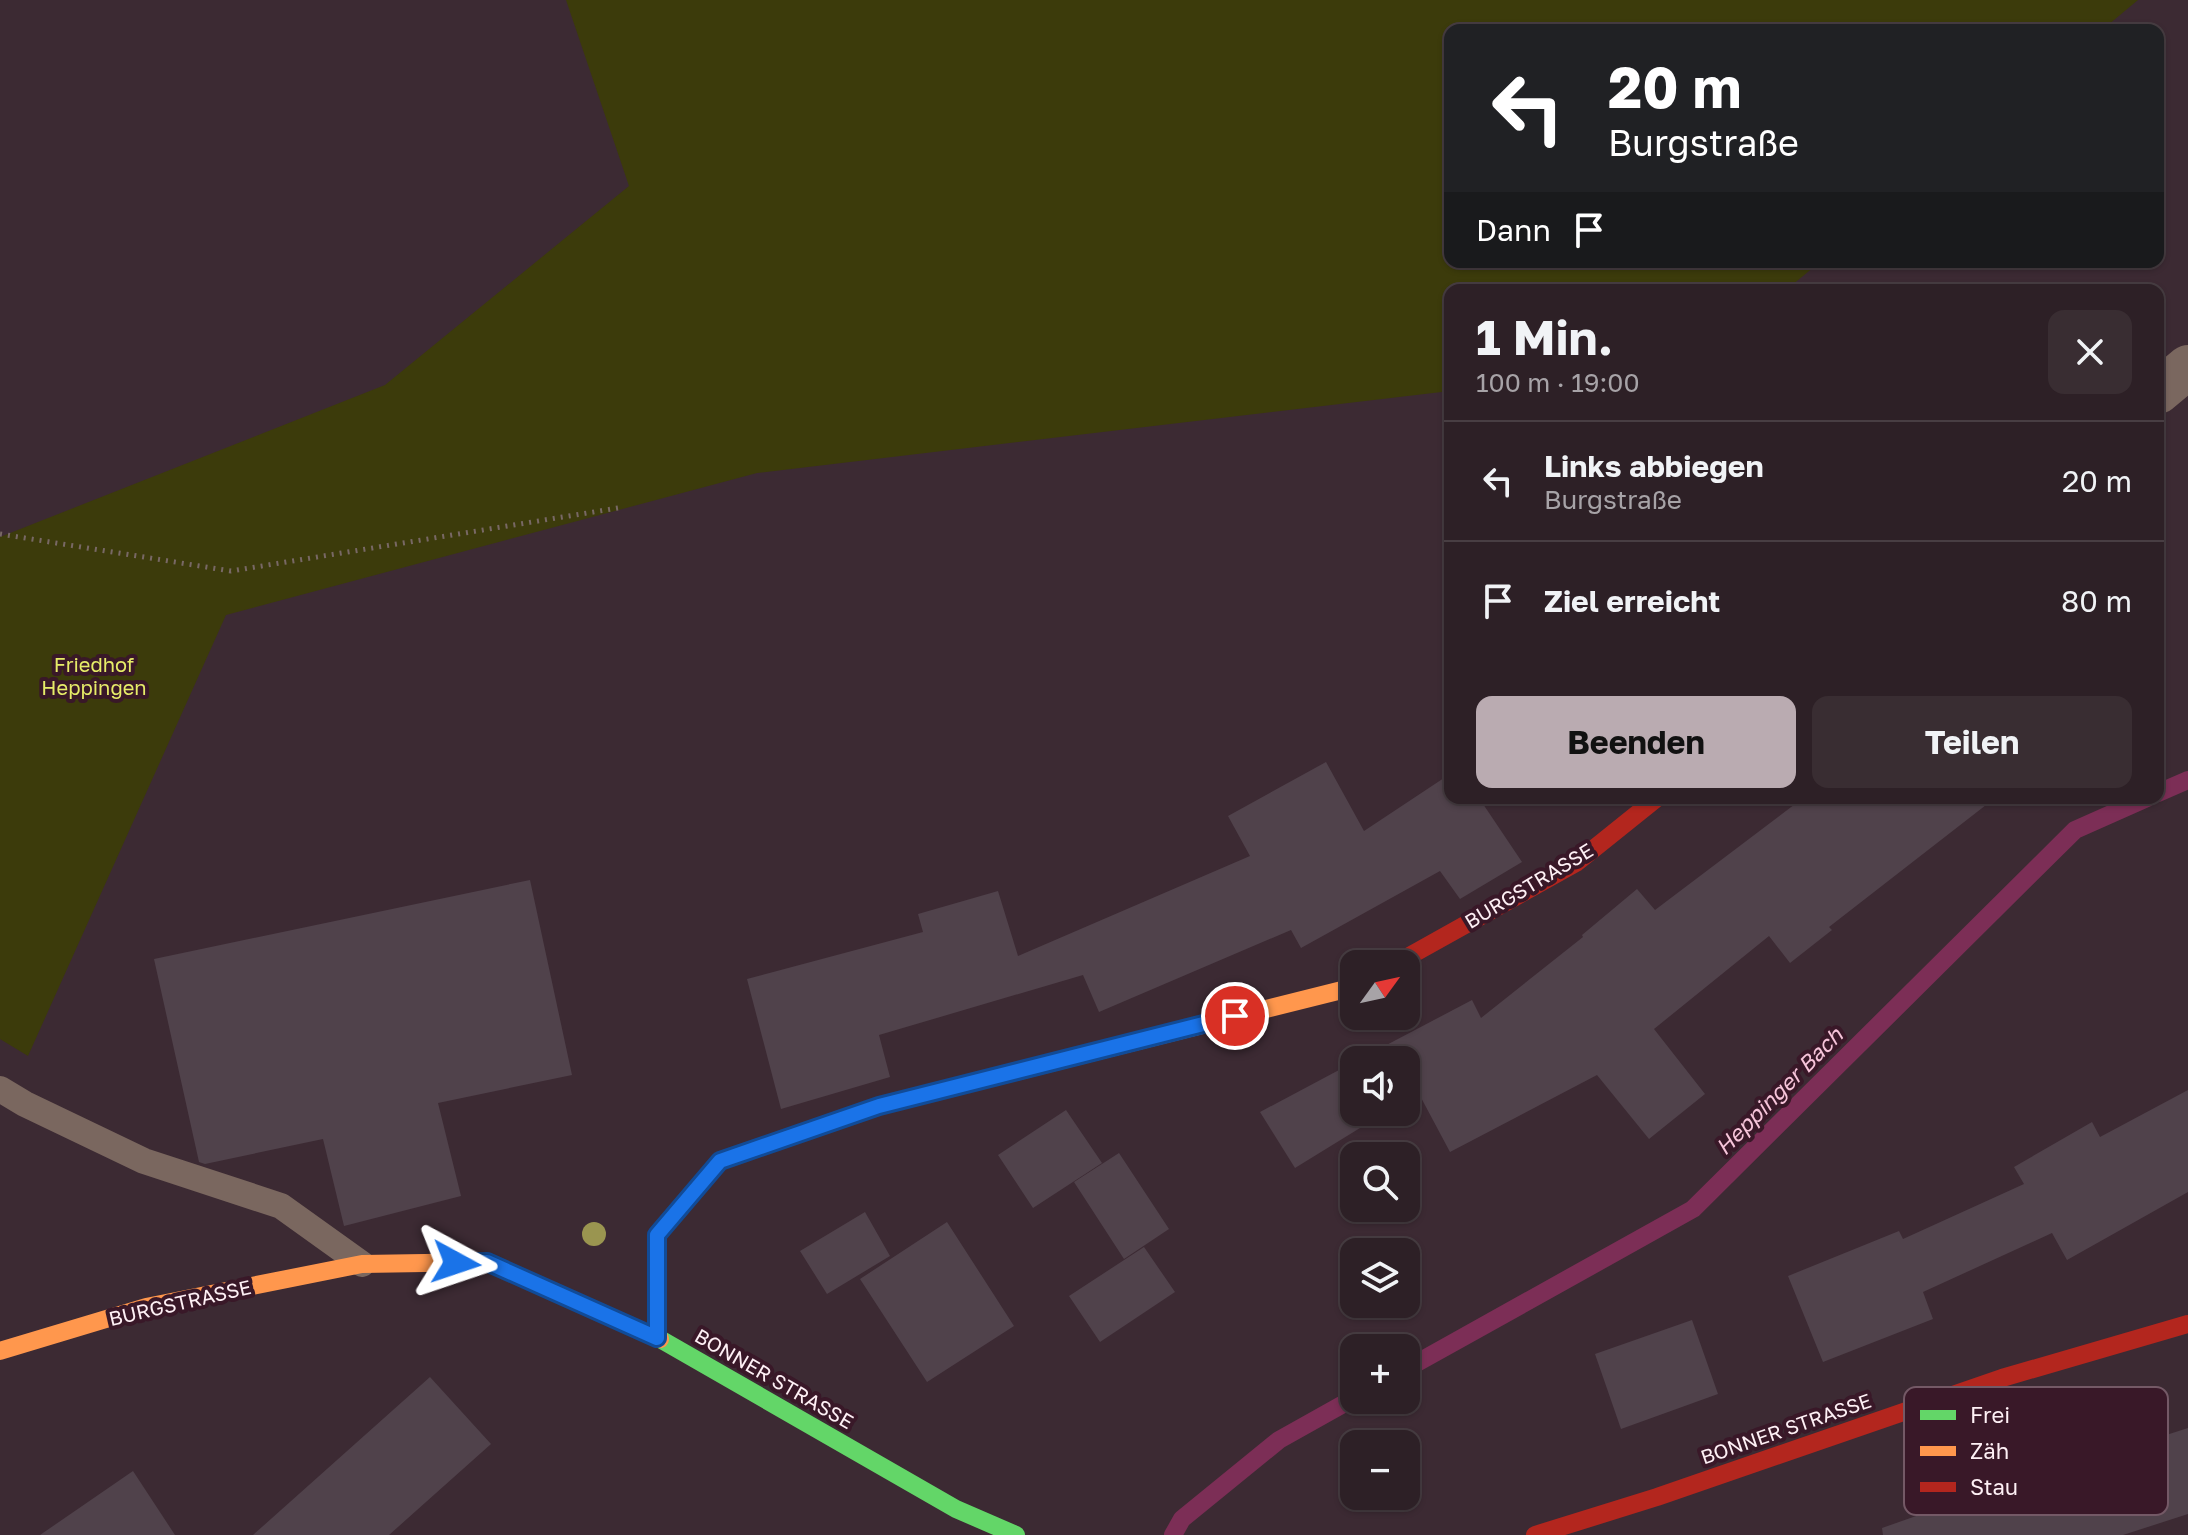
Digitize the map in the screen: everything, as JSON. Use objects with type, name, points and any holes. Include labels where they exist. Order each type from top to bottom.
[{"type":"main road","name":"BURGSTRASSE","points":[[1420,950],[1576,863],[1650,804]]},
{"type":"main road","points":[[657,1338],[657,1235],[720,1161],[879,1106],[1340,991]]},
{"type":"main road","name":"BONNER STRASSE","points":[[362,1264],[487,1262],[657,1338],[956,1509],[1016,1535]]},
{"type":"main road","name":"BURGSTRASSE","points":[[0,1351],[146,1307],[362,1264]]},
{"type":"main road","name":"BONNER STRASSE","points":[[1976,1387],[2188,1324]]},
{"type":"main road","name":"BONNER STRASSE","points":[[1535,1535],[1657,1497],[1904,1412]]},
{"type":"street","points":[[2164,387],[2188,367]]},
{"type":"lane","points":[[0,1089],[144,1161],[281,1206],[362,1264]]},
{"type":"path","points":[[0,534],[231,571],[618,508]]},
{"type":"green space","name":"Friedhof Heppingen","points":[[566,0],[2138,0],[2109,24],[1444,24],[1444,268],[1813,268],[1793,284],[1444,284],[1444,392],[757,473],[226,615],[28,1056],[0,1039],[0,537],[385,385],[629,186]]},
{"type":"building","points":[[1326,762],[1364,831],[1444,778],[1444,804],[1483,804],[1522,862],[1460,899],[1440,871],[1301,948],[1291,930],[1099,1012],[1083,975],[879,1035],[890,1077],[781,1109],[747,979],[923,932],[918,914],[998,891],[1018,956],[1250,856],[1228,816]]},
{"type":"building","points":[[1795,804],[1987,804],[1829,927],[1832,930],[1790,963],[1769,936],[1654,1029],[1705,1094],[1649,1139],[1597,1075],[1450,1152],[1420,1096],[1420,1046],[1385,1046],[1472,1000],[1481,1018],[1583,937],[1637,889],[1655,910]]},
{"type":"building","points":[[530,880],[572,1075],[438,1103],[461,1196],[344,1226],[323,1139],[205,1164],[199,1162],[154,959]]},
{"type":"building","points":[[1340,1069],[1340,1126],[1363,1126],[1295,1168],[1260,1112]]},
{"type":"building","points":[[2188,1090],[2188,1192],[2067,1260],[2052,1233],[1923,1292],[1933,1319],[1823,1362],[1788,1276],[1899,1231],[1903,1239],[2024,1184],[2014,1167],[2092,1122],[2100,1137]]},
{"type":"building","points":[[1066,1110],[1102,1163],[1033,1208],[998,1155]]},
{"type":"building","points":[[1119,1153],[1169,1229],[1124,1259],[1074,1182]]},
{"type":"building","points":[[865,1212],[890,1256],[827,1294],[800,1251]]},
{"type":"building","points":[[947,1222],[1014,1326],[927,1382],[860,1279]]},
{"type":"building","points":[[1144,1247],[1175,1292],[1100,1342],[1069,1296]]},
{"type":"building","points":[[1692,1320],[1718,1394],[1621,1429],[1595,1354]]},
{"type":"building","points":[[430,1377],[491,1444],[389,1535],[253,1535]]},
{"type":"building","points":[[2188,1428],[2188,1514],[2123,1535],[1883,1535],[1882,1528],[1919,1515],[2168,1515],[2168,1434]]},
{"type":"building","points":[[133,1471],[175,1535],[40,1535]]},
{"type":"waterway","name":"Heppinger Bach","points":[[2164,790],[2188,780]]},
{"type":"waterway","name":"Heppinger Bach","points":[[1420,1361],[1693,1209],[2075,830],[2134,804]]},
{"type":"waterway","name":"Heppinger Bach","points":[[1173,1535],[1182,1519],[1279,1440],[1340,1406]]},
{"type":"traffic: fast","points":[[657,1338],[657,1235],[720,1161],[879,1106],[1102,1050]]},
{"type":"traffic: fast","points":[[660,1339],[956,1509],[1016,1535]]},
{"type":"traffic: slow","points":[[1102,1050],[1340,990]]},
{"type":"traffic: slow","points":[[0,1351],[146,1307],[362,1264],[487,1262],[660,1339]]},
{"type":"traffic: jam","points":[[1420,950],[1576,863],[1650,804]]},
{"type":"traffic: jam","points":[[1976,1387],[2188,1324]]},
{"type":"traffic: jam","points":[[1535,1535],[1657,1497],[1904,1412]]},
{"type":"route","points":[[456,1263],[487,1262],[657,1338],[657,1235],[720,1161],[879,1106],[1235,1016]]}]
